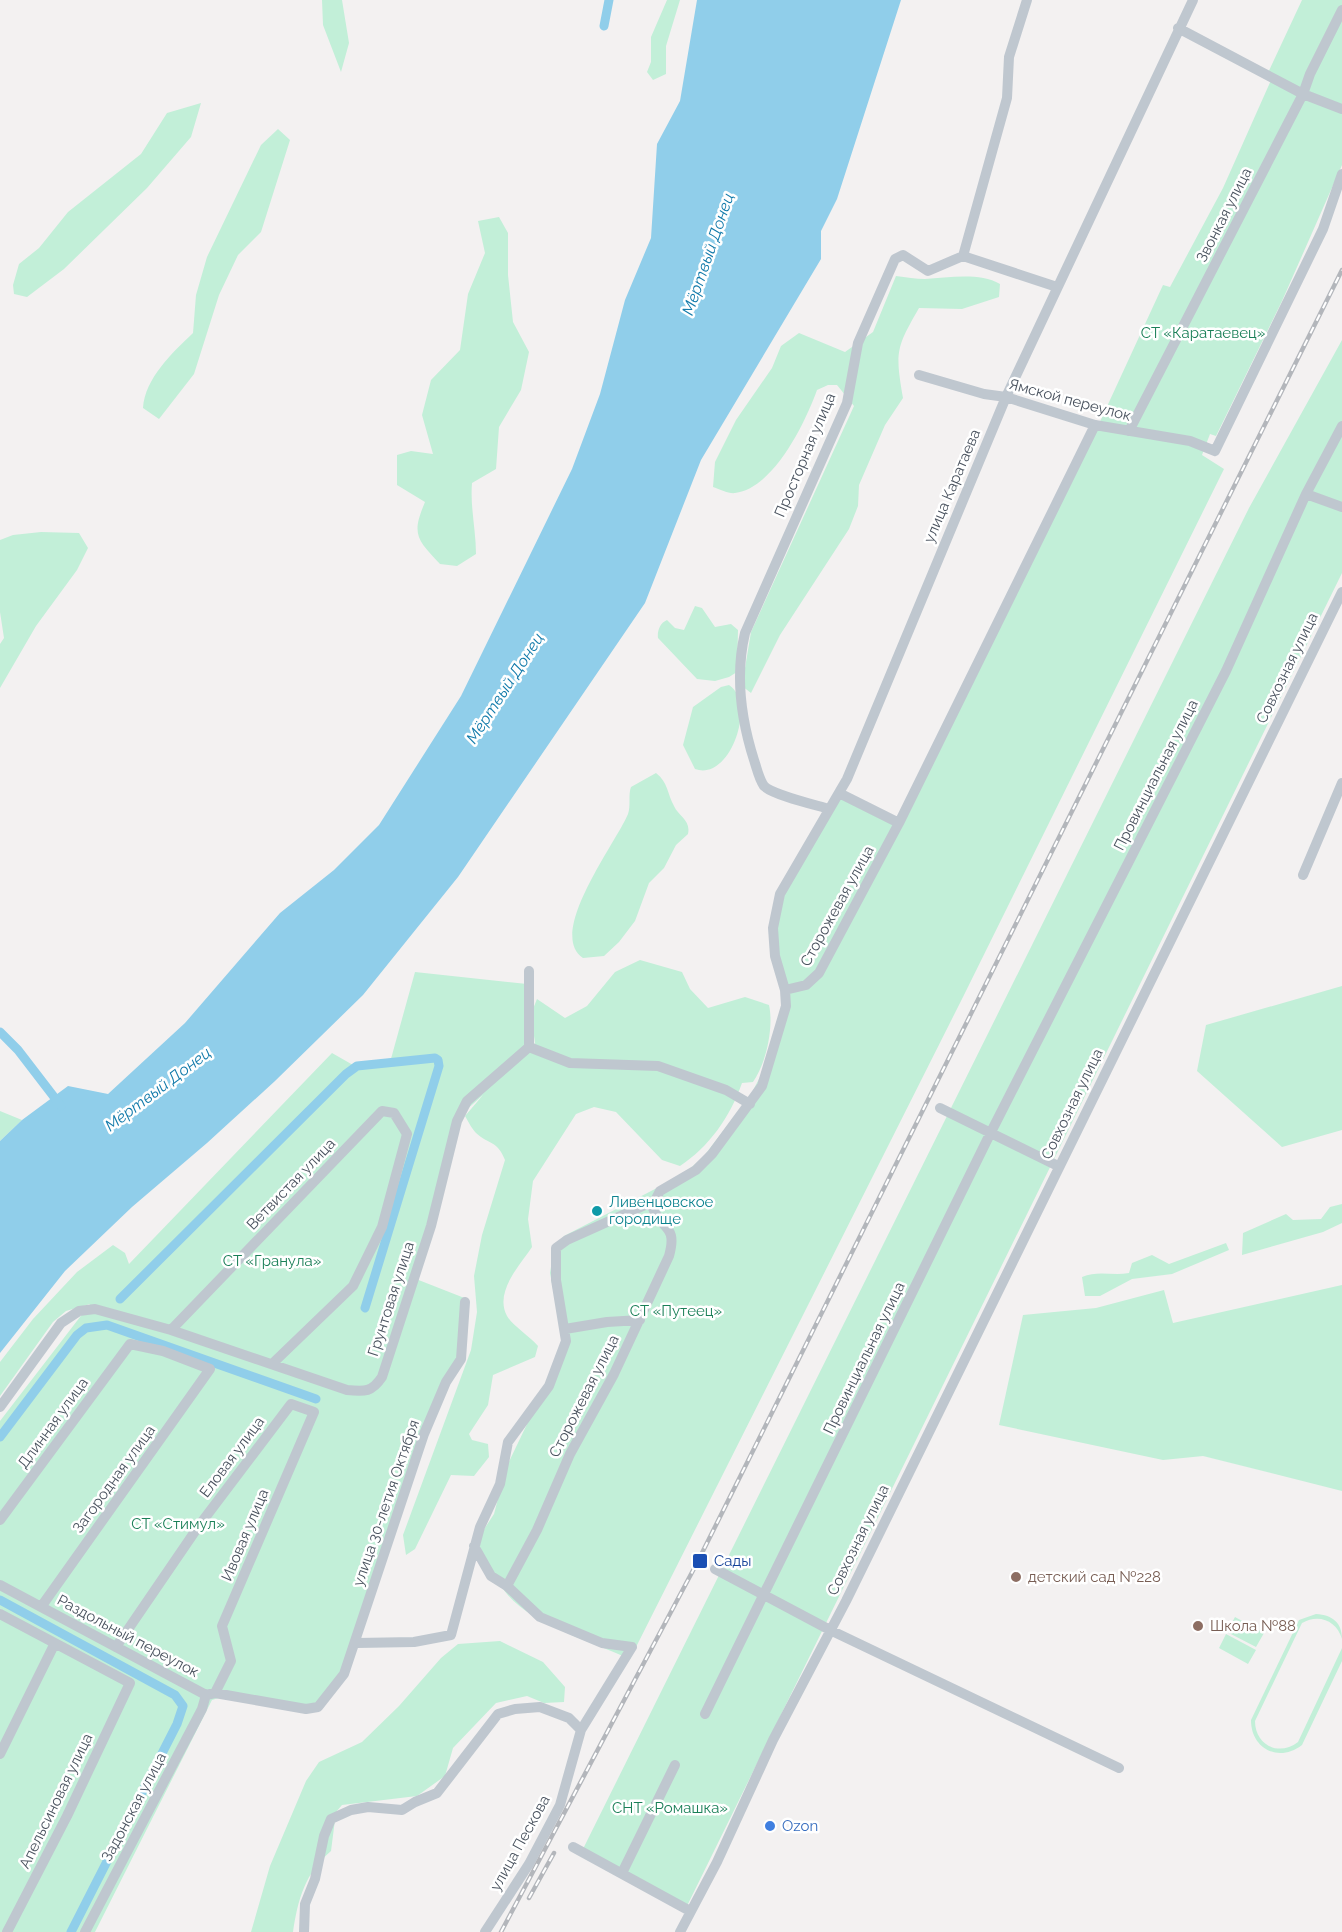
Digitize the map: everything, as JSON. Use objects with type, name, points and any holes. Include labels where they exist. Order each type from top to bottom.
[{"type":"street","points":[[1027,0],[1009,57],[1004,108],[963,256],[1057,287]]},
{"type":"street","name":"улица Каратаева","points":[[785,990],[775,956],[773,928],[780,894],[838,793],[1006,397],[1193,0]]},
{"type":"street","name":"Звонкая улица","points":[[1129,432],[1303,94],[1310,74],[1342,10]]},
{"type":"street","points":[[1178,28],[1303,94],[1342,109]]},
{"type":"street","name":"Ямской переулок","points":[[919,375],[984,394],[1006,397],[1095,424],[1129,432],[1190,441],[1215,451],[1323,229],[1342,174]]},
{"type":"street","name":"Просторная улица","points":[[830,809],[767,789],[759,776],[746,730],[741,698],[742,647],[745,633],[847,403],[858,343],[895,259],[903,255],[928,271],[963,256]]},
{"type":"street","name":"Сторожевая улица","points":[[785,990],[807,985],[819,973],[899,824],[1095,424]]},
{"type":"street","name":"Провинциальная улица","points":[[705,1714],[765,1596],[990,1134],[1226,671],[1306,495],[1342,426]]},
{"type":"street","points":[[1306,495],[1342,507]]},
{"type":"street","name":"Совхозная улица","points":[[680,1932],[717,1862],[773,1740],[830,1630],[1342,592]]},
{"type":"street","points":[[1303,875],[1342,783]]},
{"type":"street","points":[[838,793],[899,824]]},
{"type":"street","points":[[529,971],[529,1047],[570,1063],[658,1066],[726,1089],[750,1104]]},
{"type":"street","points":[[357,1643],[414,1642],[451,1635],[474,1546],[500,1484],[508,1442],[549,1386],[566,1341],[556,1280],[556,1248],[567,1240],[654,1201],[668,1185],[696,1170],[712,1154],[762,1086],[786,1006],[785,990]]},
{"type":"street","name":"Грунтовая улица","points":[[0,1407],[61,1323],[79,1311],[109,1311],[347,1390],[366,1392],[375,1387],[382,1377],[431,1226],[457,1121],[467,1101],[529,1047]]},
{"type":"street","points":[[940,1108],[1058,1166]]},
{"type":"street","name":"Ветвистая улица","points":[[171,1330],[382,1111],[394,1113],[408,1134],[381,1227],[353,1286],[272,1364]]},
{"type":"street","name":"Сторожевая улица","points":[[507,1586],[537,1530],[570,1454],[640,1320],[673,1243],[670,1228],[654,1212],[652,1206],[654,1201]]},
{"type":"street","name":"улица 30-летия Октября","points":[[318,1707],[341,1680],[357,1643],[391,1528],[424,1434],[446,1382],[460,1359],[465,1302]]},
{"type":"street","points":[[565,1329],[607,1322],[640,1320]]},
{"type":"street","name":"Длинная улица","points":[[0,1520],[130,1344],[163,1351],[210,1370]]},
{"type":"street","name":"Загородная улица","points":[[42,1607],[210,1370]]},
{"type":"street","name":"Еловая улица","points":[[116,1647],[198,1527],[291,1404]]},
{"type":"street","name":"Ивовая улица","points":[[211,1694],[231,1660],[222,1626],[314,1412],[291,1404]]},
{"type":"street","points":[[474,1546],[491,1576],[507,1586]]},
{"type":"street","points":[[715,1569],[830,1630],[1119,1768]]},
{"type":"street","name":"Раздольный переулок","points":[[0,1585],[116,1647],[211,1694],[306,1709],[318,1707]]},
{"type":"street","name":"улица Пескова","points":[[485,1932],[529,1864],[560,1805],[580,1730],[632,1647],[602,1643],[540,1617],[507,1586]]},
{"type":"street","points":[[0,1614],[54,1645],[0,1754]]},
{"type":"street","name":"Апельсиновая улица","points":[[7,1932],[68,1816],[130,1683],[54,1645]]},
{"type":"street","name":"Задонская улица","points":[[85,1932],[211,1694]]},
{"type":"street","points":[[304,1932],[304,1904],[315,1879],[324,1836],[331,1819],[351,1810],[368,1807],[402,1810],[414,1802],[437,1793],[498,1714],[515,1709],[540,1707],[569,1718],[580,1730]]},
{"type":"street","points":[[622,1873],[675,1765]]},
{"type":"street","points":[[573,1847],[690,1911]]},
{"type":"green space","points":[[322,0],[342,0],[349,43],[341,72],[323,25]]},
{"type":"green space","points":[[667,0],[680,0],[666,46],[666,74],[653,80],[647,72],[651,62],[651,37]]},
{"type":"green space","name":"СТ «Путеец»","points":[[1302,0],[1342,0],[1342,165],[1282,301],[1216,436],[1210,434],[1202,455],[1224,469],[963,997],[630,1659],[564,1632],[532,1615],[507,1594],[493,1575],[477,1540],[494,1514],[506,1468],[564,1347],[550,1273],[554,1248],[564,1236],[684,1174],[704,1156],[750,1096],[777,1045],[786,1004],[773,912],[836,794],[900,823],[1098,426],[1163,285],[1170,287],[1223,188],[1272,78],[1267,75]]},
{"type":"green space","points":[[201,103],[191,137],[147,188],[64,269],[27,297],[14,294],[13,285],[19,264],[39,248],[68,212],[141,154],[167,113]]},
{"type":"green space","points":[[278,129],[290,140],[261,232],[238,255],[219,295],[194,374],[159,419],[143,408],[149,386],[161,366],[193,333],[196,295],[207,257],[261,145]]},
{"type":"green space","points":[[499,217],[508,233],[508,275],[513,322],[529,352],[521,390],[499,427],[496,469],[472,483],[476,554],[457,566],[440,564],[421,542],[419,536],[418,522],[425,502],[397,485],[397,455],[411,451],[433,454],[422,415],[431,380],[460,350],[468,294],[485,253],[478,221]]},
{"type":"green space","points":[[896,276],[925,279],[983,278],[1000,284],[999,297],[962,309],[919,308],[899,351],[903,398],[885,425],[859,485],[858,506],[849,529],[780,635],[751,693],[742,686],[751,632],[854,406],[837,385],[828,385],[817,390],[805,419],[786,452],[763,479],[749,488],[733,493],[713,487],[715,462],[736,420],[772,368],[781,346],[799,333],[845,352],[873,332]]},
{"type":"green space","name":"СНТ «Ромашка»","points":[[1342,340],[1342,573],[686,1908],[581,1853],[1249,508]]},
{"type":"green space","points":[[41,532],[79,533],[88,548],[77,570],[36,626],[0,688],[0,644],[4,638],[0,612],[0,540],[13,535]]},
{"type":"green space","points":[[695,606],[702,608],[715,627],[731,624],[738,630],[737,672],[729,677],[715,681],[697,679],[658,638],[662,623],[667,620],[675,628],[684,630]]},
{"type":"green space","points":[[729,685],[737,694],[740,708],[740,723],[736,739],[729,753],[719,764],[708,770],[695,769],[683,745],[693,707],[721,687]]},
{"type":"green space","points":[[656,773],[665,784],[676,810],[688,825],[688,834],[676,845],[664,868],[649,883],[635,921],[619,942],[604,956],[583,958],[574,946],[573,929],[578,910],[587,888],[628,814],[631,787]]},
{"type":"green space","name":"СТ «Стимул»","points":[[640,960],[682,972],[690,989],[708,1008],[745,997],[769,1005],[768,1045],[762,1065],[753,1082],[742,1083],[731,1108],[717,1130],[700,1150],[680,1166],[662,1160],[616,1112],[594,1107],[576,1114],[533,1181],[528,1219],[532,1247],[510,1279],[504,1298],[504,1307],[509,1320],[538,1346],[535,1357],[493,1375],[488,1405],[469,1434],[472,1440],[488,1444],[489,1457],[474,1476],[451,1475],[415,1549],[406,1555],[403,1535],[471,1350],[477,1312],[474,1276],[482,1235],[505,1160],[496,1146],[476,1133],[465,1116],[483,1095],[464,1112],[416,1279],[467,1299],[460,1355],[407,1488],[355,1651],[314,1708],[222,1697],[212,1700],[95,1932],[0,1932],[0,1421],[90,1304],[66,1311],[53,1322],[0,1396],[0,1362],[33,1319],[77,1272],[113,1245],[125,1253],[129,1264],[332,1053],[360,1069],[389,1066],[415,972],[527,984],[525,1056],[535,1043],[531,1014],[537,999],[565,1018],[587,1006],[615,972]]},
{"type":"green space","points":[[1342,986],[1342,1130],[1282,1147],[1197,1071],[1206,1025]]},
{"type":"green space","points":[[0,1111],[22,1120],[0,1141]]},
{"type":"green space","points":[[1342,1204],[1342,1223],[1323,1232],[1242,1255],[1243,1233],[1286,1214],[1293,1220],[1321,1219],[1330,1207]]},
{"type":"green space","points":[[1226,1243],[1229,1250],[1172,1274],[1132,1279],[1100,1296],[1085,1296],[1082,1277],[1094,1274],[1129,1273],[1132,1263],[1152,1255],[1169,1264]]},
{"type":"green space","points":[[1342,1285],[1342,1491],[1203,1456],[1163,1460],[999,1425],[1023,1315],[1096,1308],[1164,1290],[1173,1323]]},
{"type":"green space","points":[[1316,1614],[1332,1618],[1340,1628],[1342,1639],[1332,1623],[1315,1619],[1302,1623],[1255,1721],[1259,1737],[1269,1746],[1276,1748],[1291,1746],[1298,1742],[1342,1648],[1342,1661],[1302,1745],[1284,1753],[1276,1753],[1268,1750],[1256,1739],[1251,1720],[1299,1620]]},
{"type":"green space","points":[[1235,1617],[1264,1633],[1256,1647],[1227,1632]]},
{"type":"green space","points":[[1226,1634],[1256,1650],[1248,1664],[1219,1648]]},
{"type":"green space","points":[[500,1641],[543,1662],[565,1687],[564,1702],[544,1703],[527,1696],[496,1703],[453,1748],[445,1776],[417,1796],[342,1805],[336,1812],[331,1851],[315,1868],[304,1887],[293,1932],[251,1932],[270,1866],[306,1781],[319,1762],[362,1742],[399,1706],[441,1658],[458,1644]]},
{"type":"water","name":"Мёртвый Донец","points":[[697,0],[901,0],[837,199],[821,231],[821,259],[701,460],[645,603],[458,877],[363,995],[275,1081],[132,1207],[65,1271],[0,1353],[0,1141],[22,1120],[68,1086],[108,1094],[185,1023],[280,913],[334,870],[379,825],[461,696],[572,469],[600,394],[625,300],[651,238],[657,144],[680,101]]},
{"type":"waterway","points":[[604,26],[609,0]]},
{"type":"waterway","points":[[0,1032],[18,1050],[61,1106]]},
{"type":"waterway","points":[[120,1299],[346,1074],[357,1066],[435,1058],[439,1066],[365,1308]]},
{"type":"waterway","points":[[0,1437],[77,1335],[86,1328],[107,1325],[316,1399]]},
{"type":"waterway","points":[[0,1600],[175,1695],[183,1706],[177,1724],[71,1932]]},
{"type":"railway","points":[[501,1932],[698,1561],[1342,270]]},
{"type":"railway","points":[[529,1898],[554,1853]]},
{"type":"place","name":"Ливенцовское городище","points":[[597,1211]]},
{"type":"place","name":"Сады","points":[[700,1561]]},
{"type":"place","name":"детский сад №228","points":[[1016,1577]]},
{"type":"place","name":"Школа №88","points":[[1198,1626]]},
{"type":"place","name":"Ozon","points":[[770,1826]]},
{"type":"park label","name":"СТ «Каратаевец»","points":[[1203,333]]},
{"type":"park label","name":"СТ «Гранула»","points":[[272,1261]]}]
